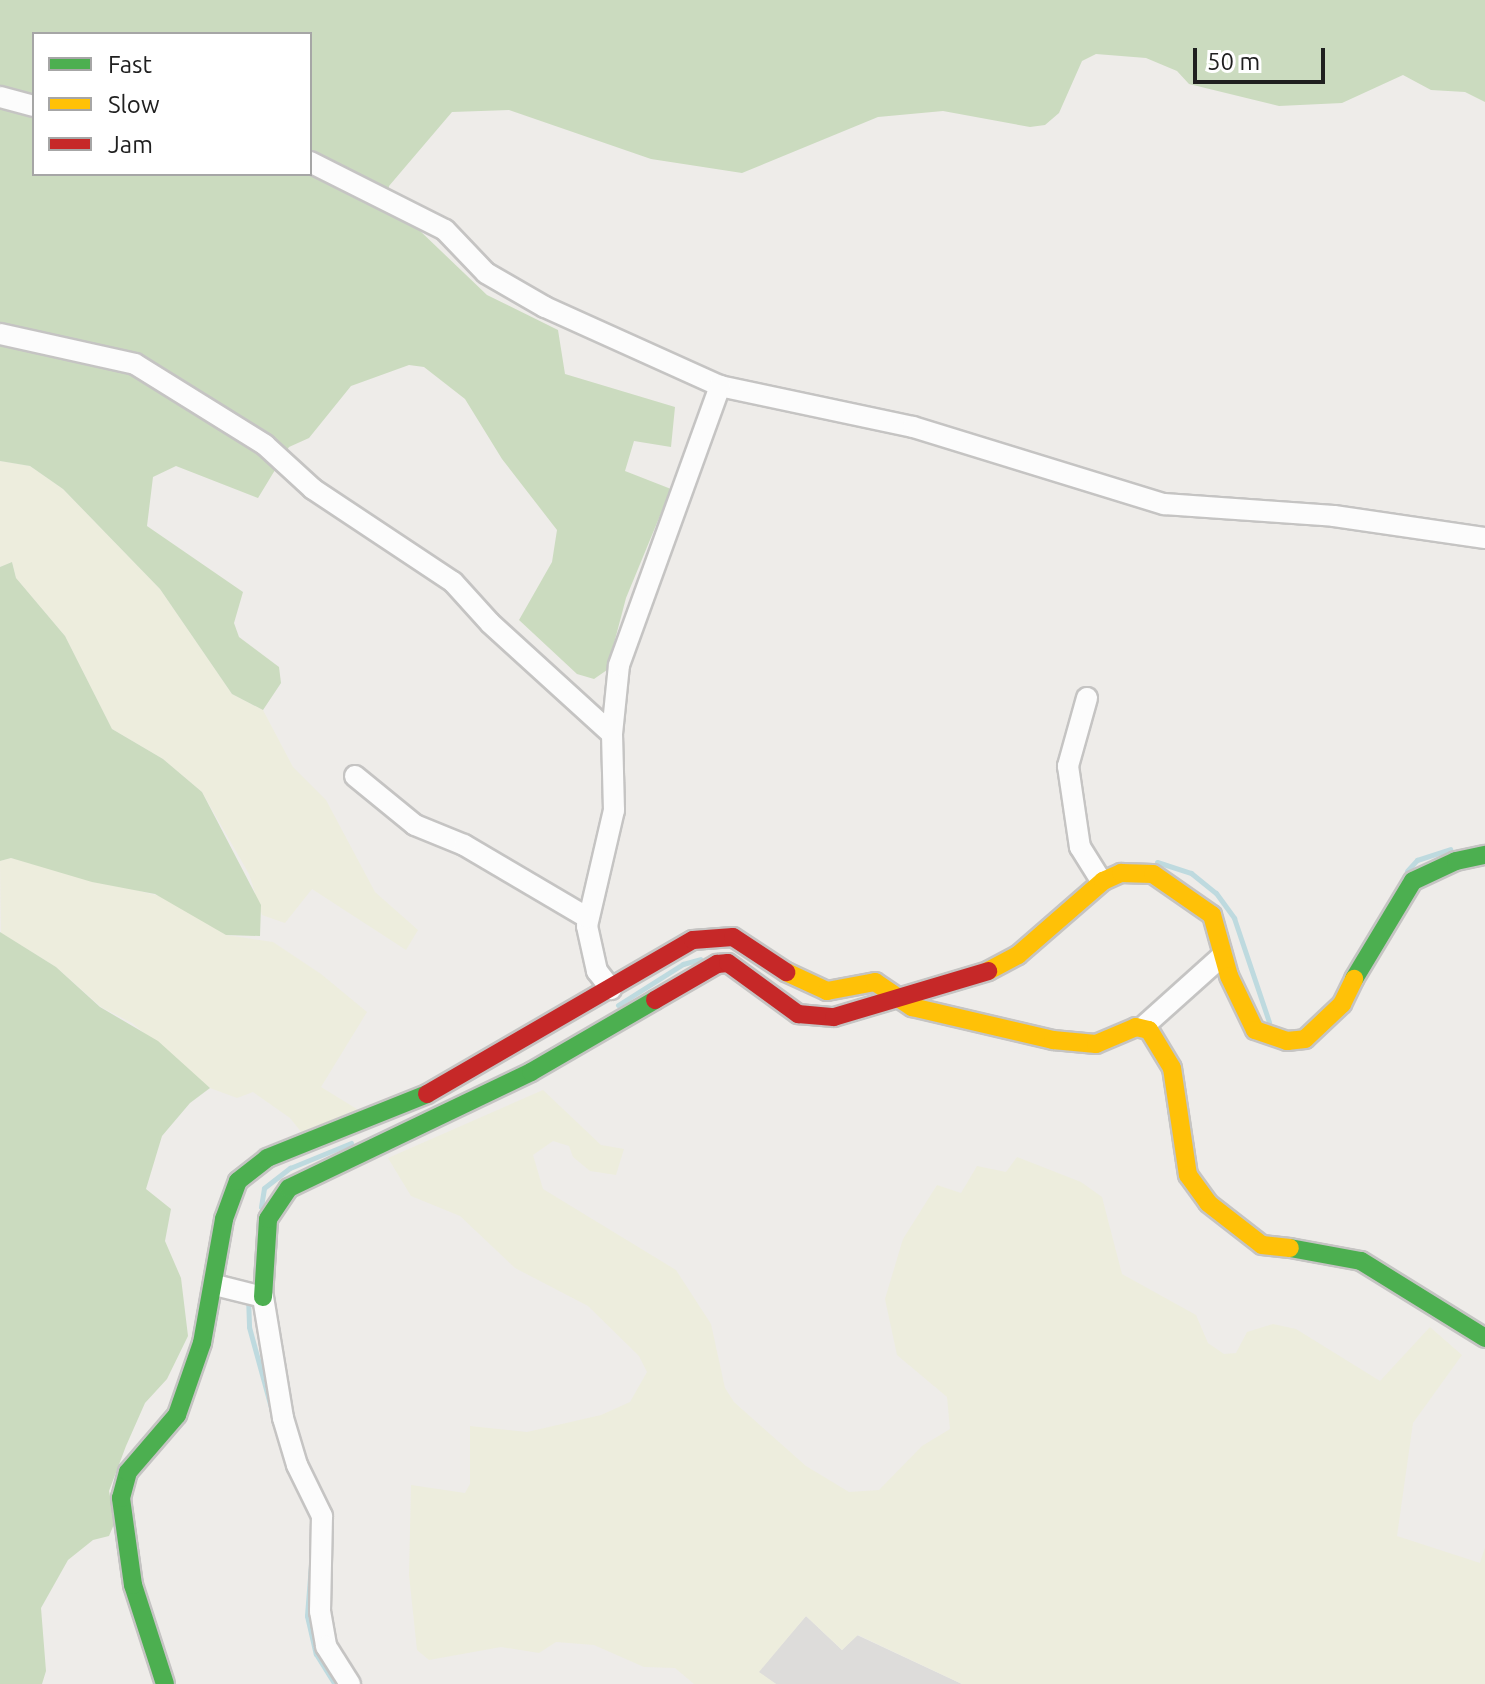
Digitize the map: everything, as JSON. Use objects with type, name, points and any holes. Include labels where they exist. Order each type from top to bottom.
[{"type":"street","points":[[0,97],[32,105]]},
{"type":"street","points":[[312,163],[445,230],[486,273],[545,307],[720,386],[913,427],[1164,504],[1334,516],[1485,538]]},
{"type":"street","points":[[0,334],[135,364],[265,445],[313,489],[453,582],[490,623],[612,734]]},
{"type":"street","points":[[611,989],[597,971],[588,918],[614,810],[612,734],[619,665],[720,386]]},
{"type":"street","points":[[1087,698],[1068,766],[1080,847],[1097,874]]},
{"type":"street","points":[[355,776],[415,825],[464,845],[588,918]]},
{"type":"street","points":[[350,1684],[326,1646],[320,1611],[322,1516],[297,1465],[283,1418],[263,1297],[268,1219],[289,1188],[531,1072],[706,969],[728,963],[798,1014],[834,1017],[891,994],[977,977],[1018,955],[1097,874],[1153,874],[1176,885],[1212,915],[1222,956],[1255,1030],[1287,1041],[1305,1039],[1342,1004],[1369,948],[1413,881],[1456,861],[1485,855]]},
{"type":"street","points":[[165,1684],[133,1585],[121,1498],[128,1472],[177,1415],[202,1343],[215,1285],[224,1219],[238,1181],[267,1158],[406,1105],[693,940],[723,934],[809,987],[827,991],[891,994],[954,1019],[1053,1040],[1096,1044],[1143,1027],[1222,956]]},
{"type":"street","points":[[1143,1027],[1161,1043],[1172,1068],[1188,1175],[1208,1203],[1262,1245],[1325,1251],[1361,1261],[1485,1338]]},
{"type":"street","points":[[215,1285],[263,1297]]},
{"type":"shaded area","points":[[806,1616],[842,1650],[857,1635],[962,1684],[776,1684],[758,1672]]},
{"type":"green space","points":[[0,0],[1485,0],[1485,102],[1465,92],[1431,90],[1403,75],[1342,103],[1279,106],[1189,84],[1177,71],[1146,58],[1096,54],[1082,61],[1059,113],[1045,125],[1030,127],[943,111],[878,117],[742,173],[651,159],[509,110],[452,112],[389,186],[387,209],[417,228],[487,295],[558,330],[565,374],[675,407],[671,447],[634,441],[625,471],[671,489],[626,598],[607,670],[594,679],[577,674],[519,620],[552,562],[557,530],[502,459],[465,399],[424,367],[409,365],[351,386],[309,438],[289,447],[258,498],[176,466],[153,477],[147,526],[243,592],[234,623],[239,637],[279,667],[281,683],[263,710],[232,694],[160,589],[63,489],[30,466],[0,461]]},
{"type":"green space","points":[[0,461],[30,466],[63,489],[160,589],[232,694],[263,710],[293,767],[326,800],[375,892],[418,930],[406,950],[312,889],[285,923],[262,915],[249,874],[202,792],[163,759],[112,729],[65,636],[16,578],[12,562],[0,567]]},
{"type":"green space","points":[[12,562],[16,578],[65,636],[112,729],[163,759],[202,792],[261,905],[260,936],[226,935],[155,894],[92,882],[11,858],[0,861],[0,567]]},
{"type":"green space","points":[[11,858],[171,899],[226,935],[273,942],[321,974],[367,1012],[321,1087],[360,1111],[302,1133],[290,1118],[253,1092],[237,1098],[210,1088],[132,1023],[101,1007],[56,967],[1,933],[0,861]]},
{"type":"green space","points":[[0,932],[56,967],[100,1007],[158,1041],[210,1088],[190,1103],[162,1136],[146,1189],[171,1209],[165,1241],[181,1278],[188,1336],[167,1379],[145,1403],[126,1446],[109,1491],[115,1522],[109,1536],[93,1540],[68,1560],[41,1608],[46,1671],[42,1684],[0,1684]]},
{"type":"green space","points":[[543,1090],[601,1145],[624,1149],[616,1175],[590,1171],[573,1157],[569,1146],[553,1141],[533,1155],[543,1189],[676,1270],[711,1324],[725,1388],[734,1402],[806,1466],[849,1492],[879,1490],[922,1446],[950,1429],[947,1397],[897,1355],[885,1299],[903,1239],[937,1185],[961,1193],[977,1166],[1006,1172],[1017,1157],[1081,1182],[1102,1197],[1122,1274],[1196,1315],[1208,1343],[1224,1354],[1236,1353],[1247,1332],[1273,1324],[1296,1329],[1380,1381],[1430,1327],[1462,1355],[1413,1423],[1397,1536],[1480,1563],[1485,1547],[1485,1684],[962,1684],[858,1635],[842,1650],[806,1616],[759,1672],[776,1684],[694,1684],[675,1668],[644,1667],[594,1645],[556,1642],[539,1653],[501,1647],[429,1660],[417,1650],[409,1575],[411,1485],[465,1493],[470,1484],[470,1426],[527,1432],[601,1415],[630,1402],[647,1372],[639,1356],[588,1306],[515,1268],[460,1216],[411,1196],[388,1158]]},
{"type":"waterway","points":[[1407,871],[1417,860],[1450,849]]},
{"type":"waterway","points":[[1157,862],[1191,873],[1216,893],[1234,918],[1269,1022]]},
{"type":"waterway","points":[[618,1005],[683,964],[700,959]]},
{"type":"waterway","points":[[261,1207],[264,1188],[290,1168],[351,1143]]},
{"type":"waterway","points":[[248,1296],[249,1327],[273,1415]]},
{"type":"waterway","points":[[312,1552],[307,1616],[316,1654],[335,1684]]},
{"type":"traffic: fast","points":[[1354,979],[1413,881],[1456,861],[1485,855]]},
{"type":"traffic: fast","points":[[263,1297],[268,1219],[289,1188],[531,1072],[655,1000]]},
{"type":"traffic: fast","points":[[165,1684],[133,1585],[121,1498],[128,1472],[177,1415],[202,1343],[224,1219],[238,1181],[267,1158],[427,1094]]},
{"type":"traffic: fast","points":[[1290,1248],[1361,1261],[1485,1338]]},
{"type":"traffic: slow","points":[[988,971],[1018,955],[1103,881],[1121,873],[1153,874],[1212,915],[1229,976],[1255,1030],[1287,1041],[1305,1039],[1342,1004],[1354,979]]},
{"type":"traffic: slow","points":[[786,972],[827,991],[875,982],[912,1007],[1053,1040],[1096,1044],[1136,1027],[1149,1030],[1172,1068],[1188,1175],[1208,1203],[1262,1245],[1290,1248]]},
{"type":"traffic: jam","points":[[427,1094],[693,940],[733,937],[786,972]]},
{"type":"traffic: jam","points":[[655,1000],[717,964],[728,963],[798,1014],[834,1017],[988,971]]}]
